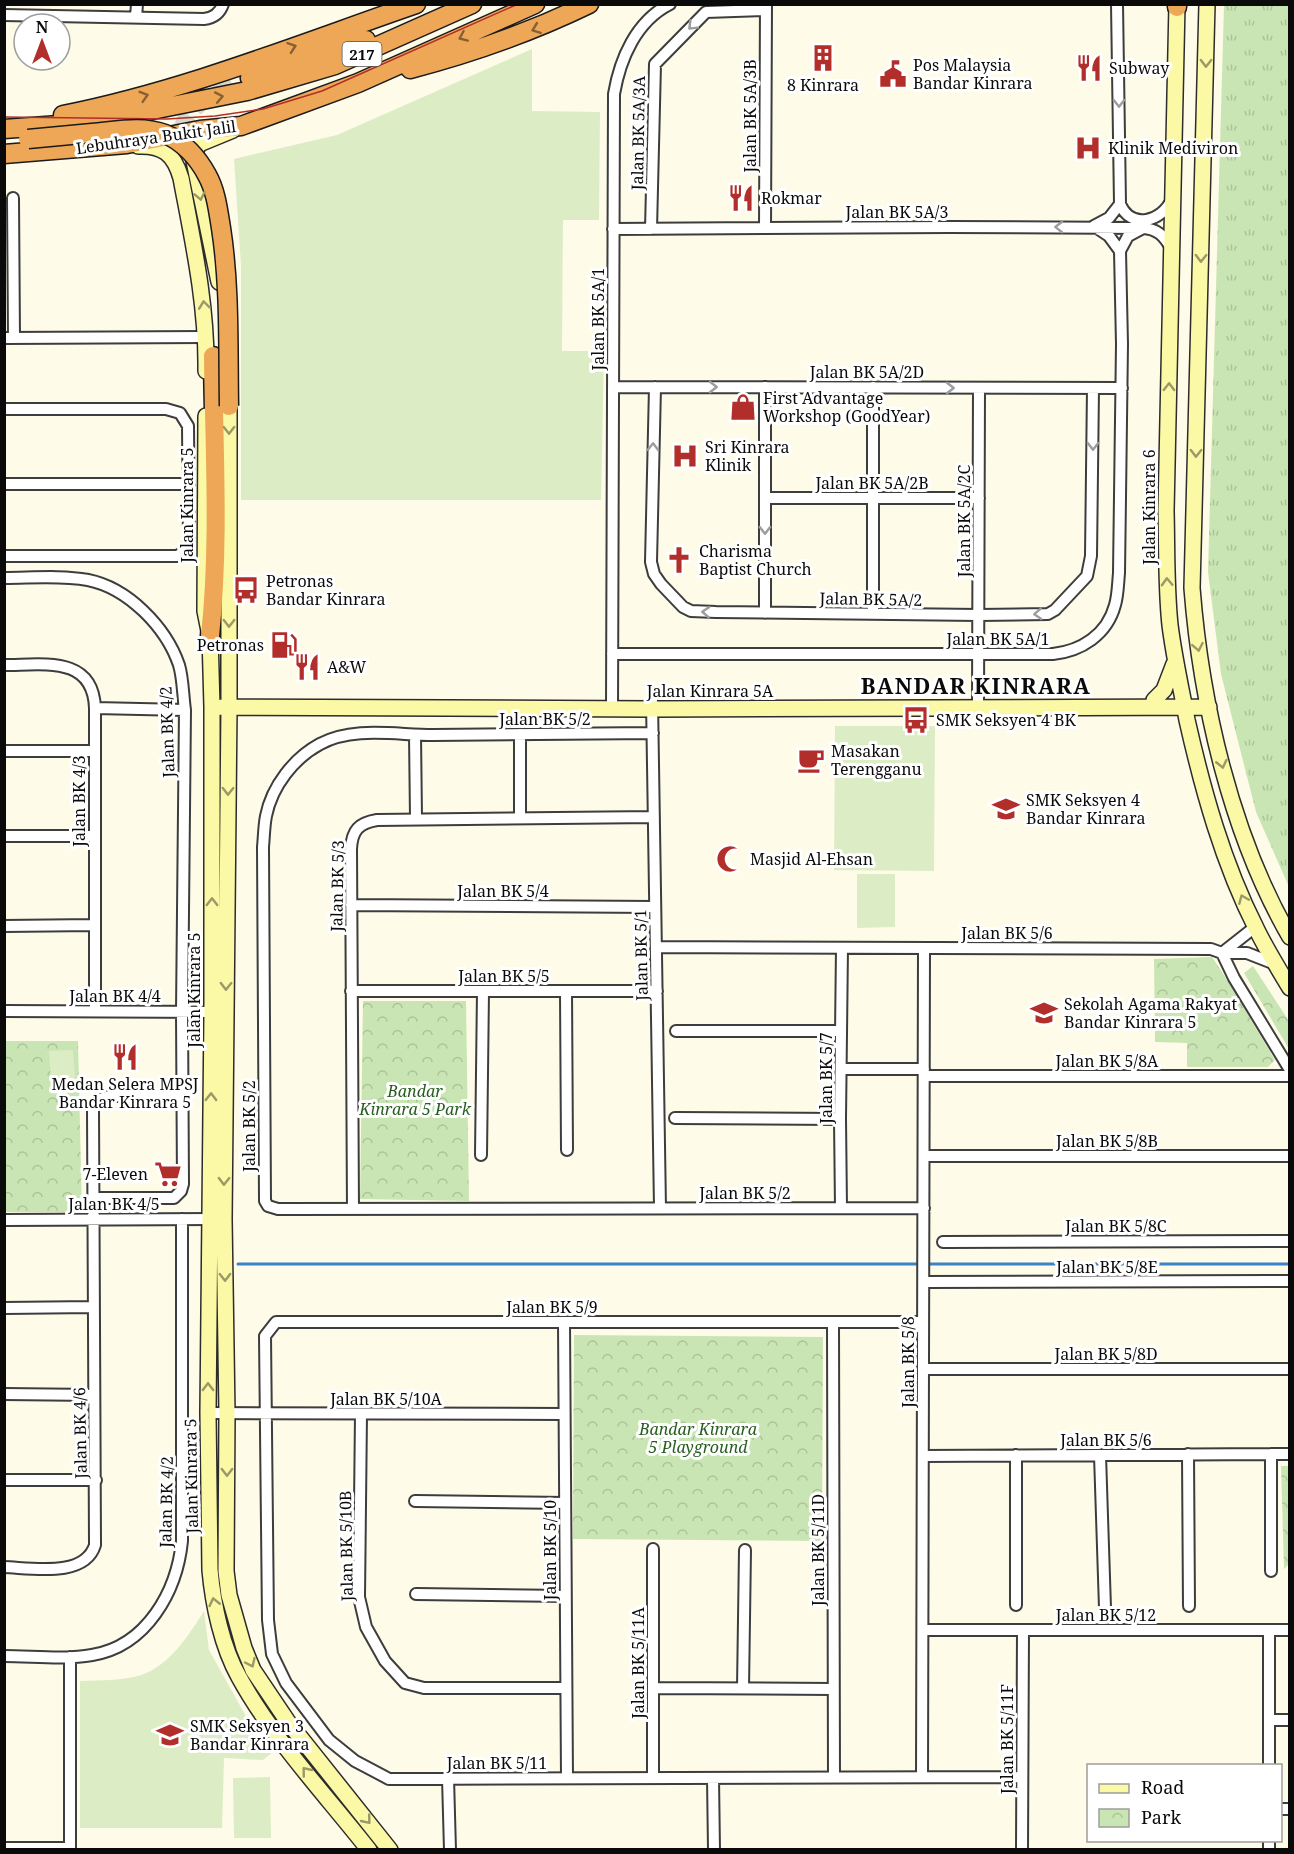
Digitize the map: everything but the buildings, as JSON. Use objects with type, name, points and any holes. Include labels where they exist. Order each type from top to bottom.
[{"type":"highway","points":[[4,119],[62,116],[117,104],[205,77],[416,4]]},
{"type":"highway","points":[[250,78],[373,38],[458,4]]},
{"type":"highway","name":"Lebuhraya Bukit Jalil","points":[[4,129],[87,123],[248,92],[335,65],[472,4]]},
{"type":"highway","name":"Lebuhraya Bukit Jalil","points":[[4,154],[148,141],[200,130],[241,126],[358,83],[536,4]]},
{"type":"highway","points":[[358,83],[432,64],[495,44],[542,26],[589,4]]},
{"type":"highway","points":[[4,139],[28,139],[123,130],[152,131],[165,134],[188,149],[207,174],[214,191],[226,263],[230,406]]},
{"type":"highway","points":[[210,636],[215,596],[213,356]]},
{"type":"main road","points":[[1207,4],[1192,588],[1196,634],[1226,784],[1236,816],[1278,917],[1290,937]]},
{"type":"main road","name":"Jalan Kinrara 6","points":[[1177,5],[1167,579],[1175,661],[1190,733],[1226,860],[1255,927],[1290,988]]},
{"type":"main road","name":"Jalan Kinrara 5","points":[[241,126],[199,144],[193,156],[222,297],[230,406],[229,732],[219,1012],[217,1219],[208,1413],[210,1570],[212,1596],[237,1675],[266,1720],[369,1850]]},
{"type":"main road","name":"Jalan Kinrara 5","points":[[105,146],[159,148],[176,163],[181,178],[196,258],[206,337],[205,611],[210,636],[219,1012]]},
{"type":"main road","points":[[1175,661],[1164,690],[1156,703],[1190,733]]},
{"type":"main road","points":[[229,681],[233,690],[253,704],[229,732]]},
{"type":"main road","name":"Jalan Kinrara 5A","points":[[212,703],[652,705],[1209,703]]},
{"type":"main road","name":"Jalan Kinrara 5","points":[[217,1219],[227,1413],[226,1571],[229,1595],[244,1648],[253,1670],[288,1722],[390,1850]]},
{"type":"street","points":[[136,17],[137,4]]},
{"type":"street","points":[[4,15],[210,18],[221,11],[224,4]]},
{"type":"street","name":"Jalan BK 5A/1","points":[[612,705],[613,130],[617,75],[622,61],[640,30],[670,4]]},
{"type":"street","points":[[1117,4],[1120,204],[1128,216],[1148,221],[1160,216],[1173,196]]},
{"type":"street","name":"Jalan BK 5A/3B","points":[[765,228],[766,7]]},
{"type":"street","name":"Jalan BK 5A/3A","points":[[651,229],[655,64],[706,12],[766,7]]},
{"type":"street","points":[[13,198],[9,338],[206,337]]},
{"type":"street","points":[[1120,204],[1109,218],[1093,228],[1108,236],[1120,251],[1128,236],[1143,228],[1161,234],[1172,249]]},
{"type":"street","name":"Jalan BK 5A/3","points":[[613,229],[1143,228]]},
{"type":"street","name":"Jalan BK 5A/1","points":[[612,654],[1065,653],[1078,648],[1097,635],[1112,615],[1116,603],[1119,573],[1122,388],[1120,251]]},
{"type":"street","name":"Jalan BK 5A/2D","points":[[613,387],[1122,388]]},
{"type":"street","name":"Jalan BK 5A/2","points":[[655,387],[651,548],[654,574],[683,607],[691,611],[979,615],[1048,614],[1055,610],[1087,576],[1091,556],[1093,388]]},
{"type":"street","points":[[765,387],[765,613]]},
{"type":"street","points":[[873,387],[873,614]]},
{"type":"street","name":"Jalan BK 5A/2C","points":[[978,704],[979,388]]},
{"type":"street","points":[[4,409],[166,408],[180,413],[188,426],[189,484],[189,542],[184,552],[169,557],[4,556]]},
{"type":"street","points":[[4,484],[189,484]]},
{"type":"street","name":"Jalan BK 5A/2B","points":[[765,498],[979,498]]},
{"type":"street","name":"Jalan BK 4/2","points":[[4,578],[51,577],[89,580],[117,591],[146,613],[165,635],[179,666],[184,710],[183,1184],[178,1195],[169,1198],[93,1198]]},
{"type":"street","name":"Jalan BK 4/3","points":[[4,665],[56,665],[78,672],[86,678],[92,688],[95,708],[95,1011]]},
{"type":"street","name":"Jalan BK 5/1","points":[[652,705],[660,1208]]},
{"type":"street","points":[[95,708],[184,710]]},
{"type":"street","name":"Jalan BK 5/2","points":[[652,733],[353,734],[334,737],[319,744],[286,774],[278,785],[267,814],[263,848],[265,1201],[268,1206],[278,1209],[924,1208]]},
{"type":"street","points":[[520,734],[520,818]]},
{"type":"street","points":[[415,735],[416,818]]},
{"type":"street","points":[[4,751],[94,751]]},
{"type":"street","name":"Jalan BK 5/3","points":[[353,1209],[351,841],[359,824],[368,821],[416,818],[654,817]]},
{"type":"street","points":[[4,836],[94,836]]},
{"type":"street","name":"Jalan BK 5/4","points":[[351,905],[655,907]]},
{"type":"street","points":[[4,926],[94,926]]},
{"type":"street","points":[[1255,927],[1222,953],[1234,978],[1290,1070]]},
{"type":"street","name":"Jalan BK 5/6","points":[[656,947],[1211,949],[1222,953],[1247,953],[1275,964]]},
{"type":"street","name":"Jalan BK 5/7","points":[[842,948],[840,1119],[842,1208]]},
{"type":"street","name":"Jalan BK 5/8","points":[[922,1777],[924,948]]},
{"type":"street","name":"Jalan BK 5/5","points":[[351,991],[657,991]]},
{"type":"street","points":[[481,1155],[483,991]]},
{"type":"street","points":[[566,991],[567,1150]]},
{"type":"street","name":"Jalan BK 4/4","points":[[4,1011],[219,1012]]},
{"type":"street","points":[[676,1031],[841,1031]]},
{"type":"street","name":"Jalan BK 5/8A","points":[[841,1069],[924,1073],[1290,1076]]},
{"type":"street","name":"Jalan BK 4/6","points":[[4,1567],[63,1568],[76,1566],[87,1560],[95,1545],[93,1109],[99,1099],[110,1096],[182,1096]]},
{"type":"street","points":[[675,1118],[840,1119]]},
{"type":"street","name":"Jalan BK 5/8B","points":[[924,1156],[1290,1156]]},
{"type":"street","name":"Jalan BK 4/2","points":[[4,1656],[70,1657],[93,1655],[112,1649],[143,1630],[163,1602],[180,1559],[182,1541],[182,1219]]},
{"type":"street","name":"Jalan BK 4/5","points":[[4,1220],[217,1219]]},
{"type":"street","name":"Jalan BK 5/8C","points":[[943,1242],[1290,1241]]},
{"type":"street","name":"Jalan BK 5/8E","points":[[924,1282],[1290,1281]]},
{"type":"street","points":[[4,1308],[93,1307]]},
{"type":"street","name":"Jalan BK 5/9","points":[[265,1413],[266,1336],[276,1322],[923,1322]]},
{"type":"street","name":"Jalan BK 5/10","points":[[564,1322],[567,1778]]},
{"type":"street","name":"Jalan BK 5/11D","points":[[832,1322],[834,1777]]},
{"type":"street","name":"Jalan BK 5/8D","points":[[923,1369],[1290,1369]]},
{"type":"street","points":[[4,1394],[94,1395]]},
{"type":"street","name":"Jalan BK 5/10A","points":[[208,1413],[564,1414]]},
{"type":"street","name":"Jalan BK 5/11","points":[[265,1413],[268,1620],[272,1654],[286,1683],[328,1740],[355,1761],[389,1779],[1022,1777]]},
{"type":"street","name":"Jalan BK 5/10B","points":[[361,1414],[359,1597],[366,1627],[385,1661],[405,1683],[424,1688],[566,1688]]},
{"type":"street","points":[[1188,1454],[1189,1606]]},
{"type":"street","points":[[1271,1454],[1271,1571]]},
{"type":"street","name":"Jalan BK 5/6","points":[[923,1456],[1290,1454]]},
{"type":"street","points":[[1016,1455],[1016,1605]]},
{"type":"street","points":[[1100,1455],[1105,1608]]},
{"type":"street","points":[[4,1480],[96,1480]]},
{"type":"street","points":[[415,1502],[565,1503]]},
{"type":"street","name":"Jalan BK 5/11A","points":[[653,1549],[653,1778]]},
{"type":"street","points":[[743,1688],[745,1550]]},
{"type":"street","points":[[416,1594],[565,1596]]},
{"type":"street","name":"Jalan BK 5/12","points":[[922,1630],[1290,1630]]},
{"type":"street","name":"Jalan BK 5/11F","points":[[1022,1850],[1023,1630]]},
{"type":"street","points":[[1269,1630],[1269,1764]]},
{"type":"street","points":[[4,1848],[70,1849],[70,1657]]},
{"type":"street","points":[[652,1688],[833,1689]]},
{"type":"street","points":[[1269,1720],[1290,1720]]},
{"type":"street","points":[[448,1778],[450,1850]]},
{"type":"street","points":[[713,1778],[714,1850]]},
{"type":"green space","points":[[1224,5],[1289,5],[1289,887],[1256,812],[1221,674],[1208,572]]},
{"type":"green space","points":[[532,49],[532,111],[600,112],[599,220],[563,220],[562,351],[604,351],[601,500],[241,500],[241,266],[234,159],[337,135]]},
{"type":"green space","points":[[835,726],[935,726],[934,871],[834,870]]},
{"type":"green space","points":[[857,874],[895,874],[895,927],[857,928]]},
{"type":"green space","points":[[1212,957],[1275,1060],[1268,1067],[1187,1067],[1187,1043],[1155,1042],[1154,959]]},
{"type":"green space","points":[[1253,966],[1289,1021],[1289,1049],[1244,973]]},
{"type":"green space","name":"Bandar Kinrara 5 Park","points":[[363,1001],[466,1001],[469,1201],[360,1199]]},
{"type":"green space","points":[[4,1041],[78,1041],[82,1212],[5,1212]]},
{"type":"green space","points":[[73,1050],[76,1092],[52,1094],[49,1051]]},
{"type":"green space","name":"Bandar Kinrara 5 Playground","points":[[574,1335],[823,1337],[822,1541],[573,1539]]},
{"type":"green space","points":[[1281,1466],[1290,1466],[1289,1564],[1284,1569]]},
{"type":"green space","name":"SMK Seksyen 3 Bandar Kinrara","points":[[204,1611],[209,1650],[247,1718],[273,1752],[263,1760],[224,1758],[222,1828],[80,1828],[80,1681],[126,1678],[151,1671],[161,1665],[177,1649]]},
{"type":"green space","points":[[270,1777],[271,1838],[234,1838],[233,1778]]},
{"type":"waterway","points":[[238,1264],[920,1264]]},
{"type":"waterway","points":[[927,1264],[1290,1264]]},
{"type":"tunnel","points":[[188,185],[180,147],[185,122],[199,104],[208,97],[250,78]]},
{"type":"tram line","points":[[4,117],[167,119],[215,116],[263,109],[322,91],[518,4]]},
{"type":"place","name":"8 Kinrara","points":[[823,58]]},
{"type":"place","name":"Subway","points":[[1089,68]]},
{"type":"place","name":"Pos Malaysia Bandar Kinrara","points":[[893,74]]},
{"type":"place","name":"Klinik Mediviron","points":[[1088,148]]},
{"type":"place","name":"Rokmar","points":[[741,198]]},
{"type":"place","name":"First Advantage Workshop (GoodYear)","points":[[743,407]]},
{"type":"place","name":"Sri Kinrara Klinik","points":[[685,456]]},
{"type":"place","name":"Charisma Baptist Church","points":[[679,560]]},
{"type":"place","name":"Petronas Bandar Kinrara","points":[[246,590]]},
{"type":"place","name":"Petronas","points":[[284,645]]},
{"type":"place","name":"A&W","points":[[307,667]]},
{"type":"place","name":"SMK Seksyen 4 BK","points":[[916,720]]},
{"type":"place","name":"Masakan Terengganu","points":[[811,760]]},
{"type":"place","name":"SMK Seksyen 4 Bandar Kinrara","points":[[1006,809]]},
{"type":"place","name":"Masjid Al-Ehsan","points":[[730,859]]},
{"type":"place","name":"Sekolah Agama Rakyat Bandar Kinrara 5","points":[[1044,1013]]},
{"type":"place","name":"Medan Selera MPSJ Bandar Kinrara 5","points":[[125,1057]]},
{"type":"place","name":"7-Eleven","points":[[168,1174]]},
{"type":"place","name":"SMK Seksyen 3 Bandar Kinrara","points":[[170,1735]]},
{"type":"district","name":"BANDAR KINRARA","points":[[976,685]]}]
